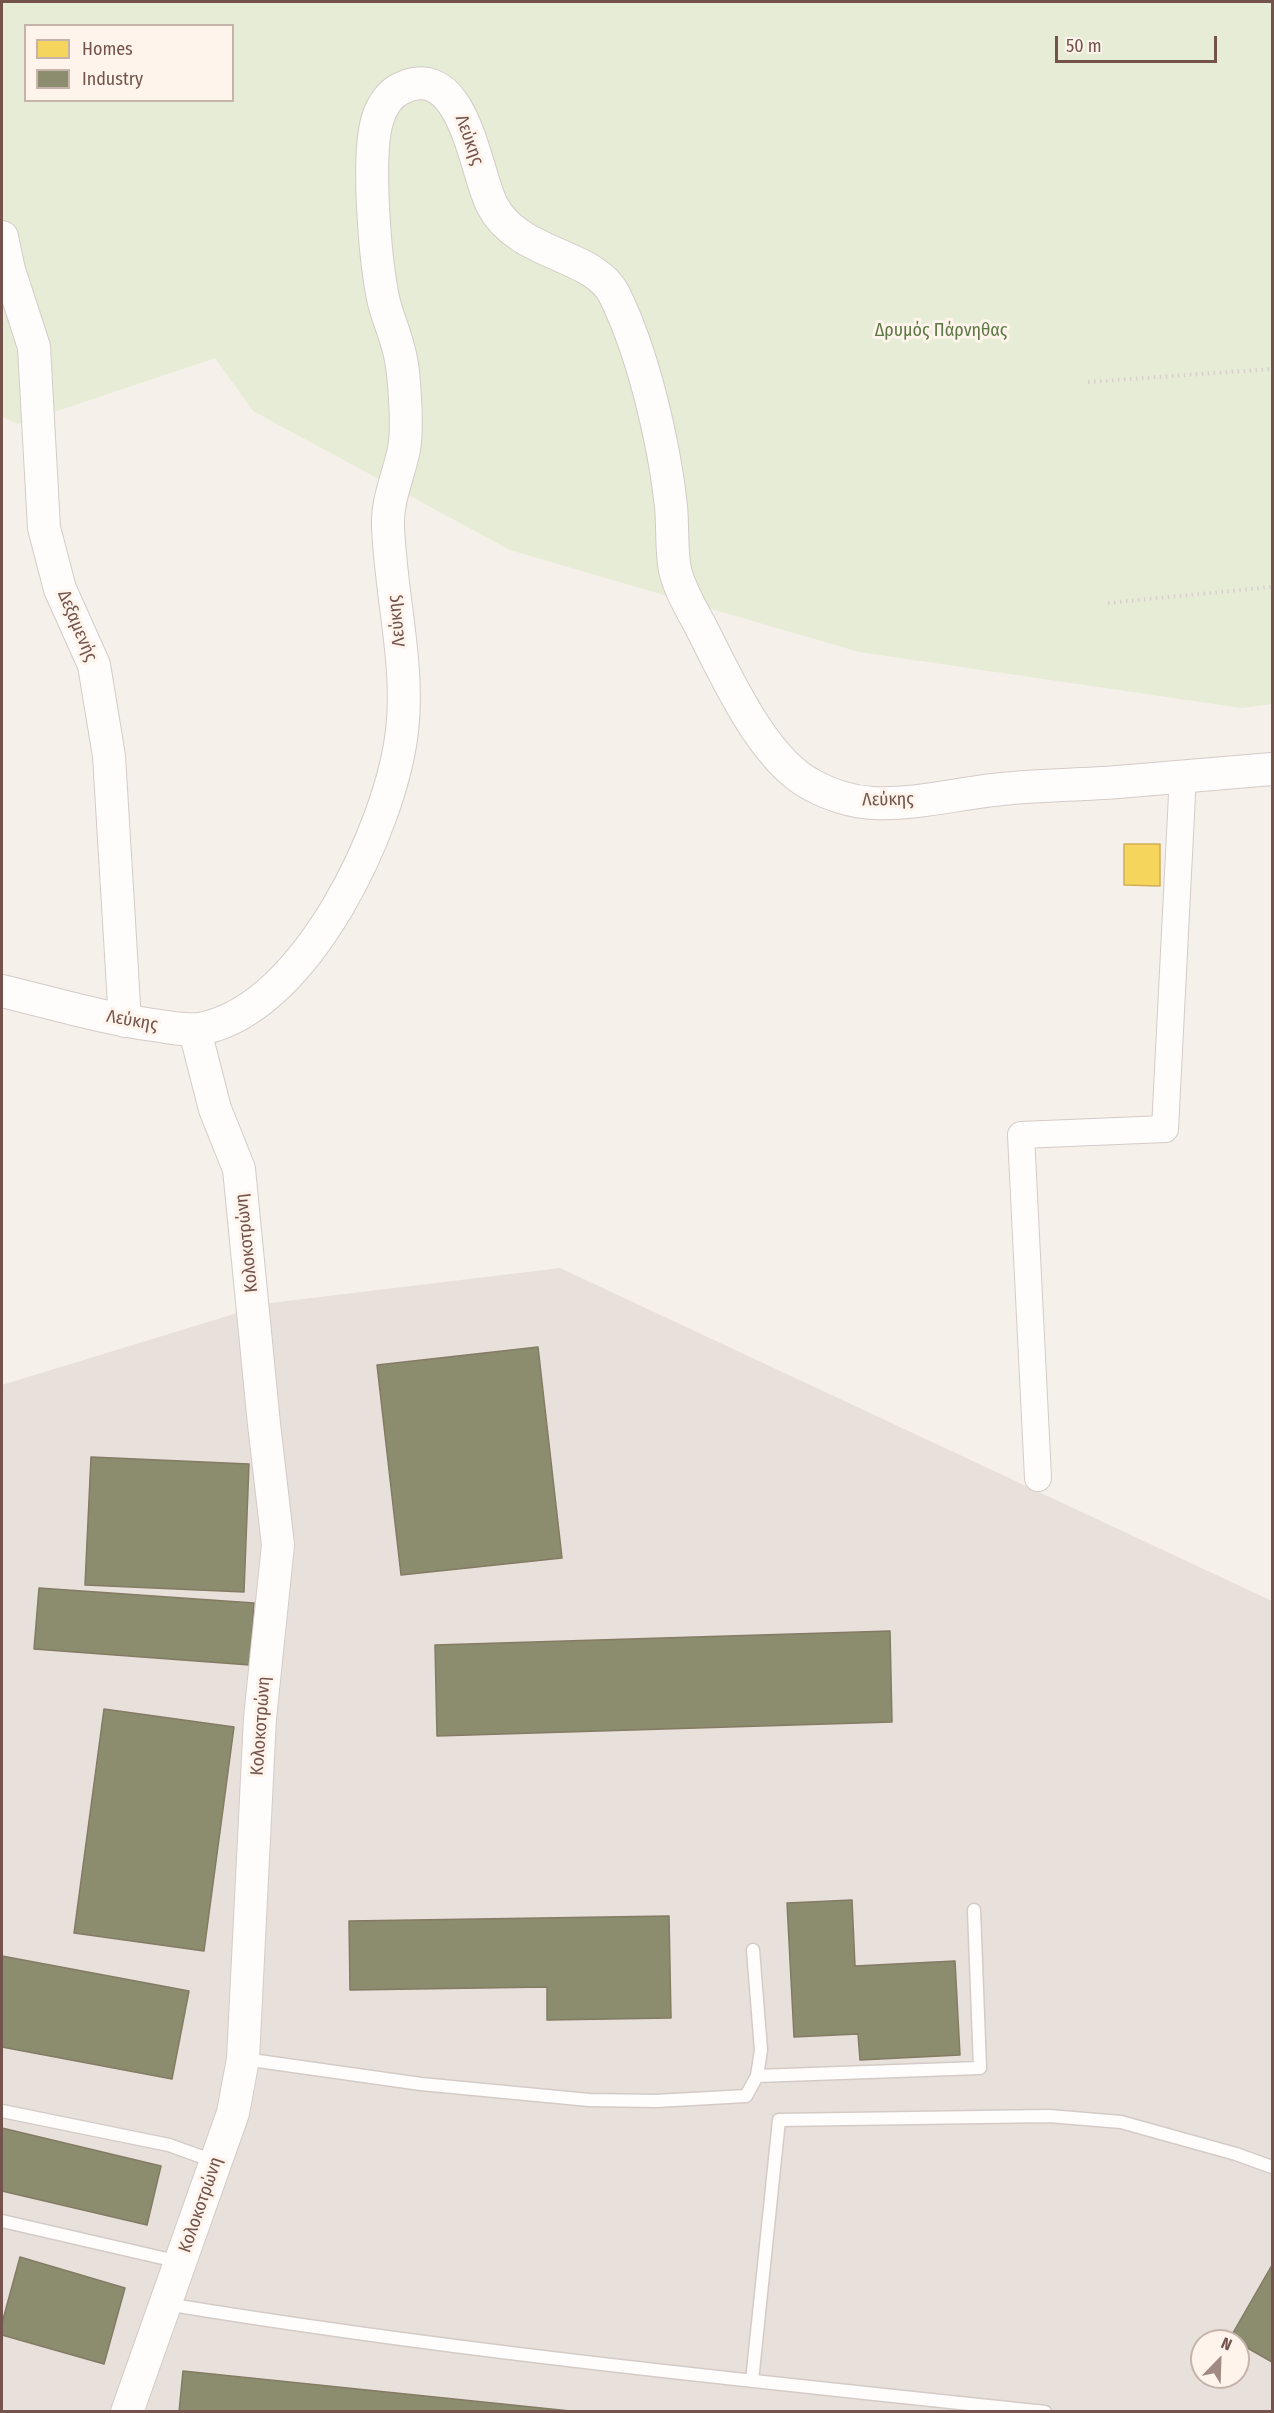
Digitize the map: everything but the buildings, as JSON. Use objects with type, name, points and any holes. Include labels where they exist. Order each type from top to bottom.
[{"type":"street","name":"Λεύκης","points":[[2,991],[126,1021],[195,1031],[228,1022],[256,1004],[282,982],[305,954],[339,906],[379,826],[392,784],[403,726],[400,638],[387,515],[406,440],[400,352],[383,299],[373,209],[375,136],[379,114],[389,98],[397,90],[409,85],[428,85],[444,94],[458,108],[486,191],[503,222],[519,237],[590,271],[610,286],[640,364],[660,446],[671,507],[673,555],[682,591],[737,700],[780,759],[806,783],[843,798],[869,803],[895,803],[1005,788],[1272,769]]},
{"type":"street","name":"Δεξαμενής","points":[[2,237],[9,270],[34,347],[44,528],[60,589],[94,665],[109,756],[126,1021]]},
{"type":"street","points":[[1038,1478],[1021,1135],[1166,1129],[1182,775]]},
{"type":"street","name":"Κολοκοτρώνη","points":[[127,2412],[217,2162],[233,2113],[243,2058],[260,1718],[278,1545],[239,1169],[215,1109],[195,1031]]},
{"type":"lane","points":[[756,2076],[980,2068],[974,1910]]},
{"type":"lane","points":[[243,2058],[421,2084],[589,2100],[656,2101],[746,2096],[756,2076],[761,2050],[753,1950]]},
{"type":"lane","points":[[2,2111],[169,2145],[217,2162]]},
{"type":"lane","points":[[752,2381],[779,2120],[1049,2116],[1121,2122],[1236,2154],[1272,2167]]},
{"type":"lane","points":[[2,2221],[181,2262]]},
{"type":"lane","points":[[166,2304],[266,2320],[752,2381],[1045,2412]]},
{"type":"path","points":[[1088,382],[1272,369]]},
{"type":"path","points":[[1108,603],[1272,587]]},
{"type":"shaded area","points":[[560,1268],[1272,1601],[1272,2411],[2,2412],[2,1385],[270,1303]]},
{"type":"green space","name":"Δρυμός Πάρνηθας","points":[[2,2],[1272,2],[1272,704],[1242,708],[859,652],[510,550],[253,411],[215,358],[18,424],[2,417]]}]
